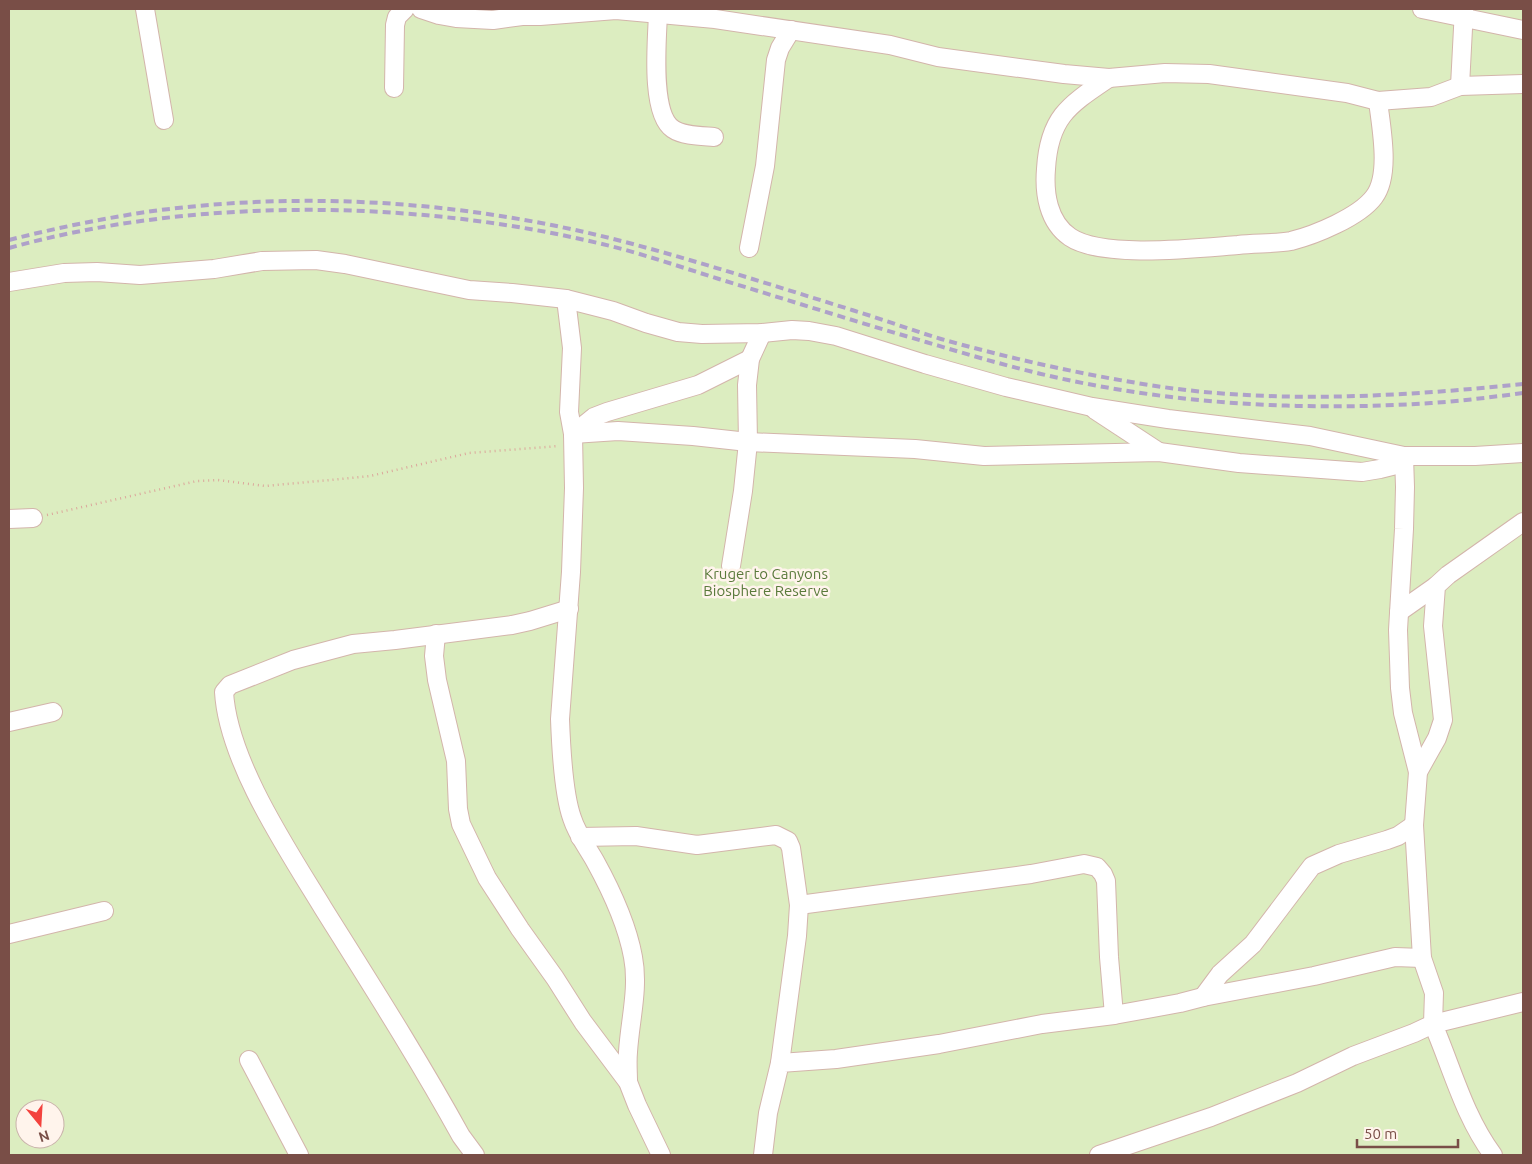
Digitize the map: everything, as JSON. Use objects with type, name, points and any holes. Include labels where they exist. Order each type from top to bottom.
[{"type":"street","points":[[145,9],[164,120]]},
{"type":"street","points":[[394,88],[397,17],[405,9]]},
{"type":"street","points":[[421,9],[439,15],[493,20],[522,16],[616,10],[658,14],[716,14],[791,30],[890,45],[938,56],[1064,74],[1109,78],[1166,73],[1209,74],[1347,93],[1378,101],[1431,97],[1460,86],[1523,84]]},
{"type":"street","points":[[1422,9],[1464,14],[1523,30]]},
{"type":"street","points":[[658,14],[658,98],[662,114],[669,125],[676,130],[714,138]]},
{"type":"street","points":[[1460,86],[1464,14]]},
{"type":"street","points":[[749,248],[765,166],[776,60],[780,48],[791,30]]},
{"type":"street","points":[[1109,78],[1072,104],[1057,121],[1050,140],[1045,183],[1046,198],[1059,227],[1071,238],[1089,245],[1119,250],[1177,249],[1290,241],[1324,230],[1361,209],[1374,196],[1382,180],[1383,151],[1378,101]]},
{"type":"street","points":[[9,282],[64,273],[97,272],[140,275],[214,269],[262,261],[304,259],[345,264],[468,290],[566,299],[613,311],[678,332],[702,334],[809,331],[836,336],[952,372],[1092,407],[1168,419],[1310,436],[1404,460]]},
{"type":"street","points":[[566,299],[572,348],[569,412],[574,488],[569,609],[560,719],[561,734],[567,796],[572,817],[616,904],[633,956],[635,973],[628,1052],[628,1082]]},
{"type":"street","points":[[731,566],[744,491],[748,442],[747,385],[750,359],[762,333]]},
{"type":"street","points":[[572,440],[594,418],[607,412],[698,385],[750,359]]},
{"type":"street","points":[[1092,407],[1159,452]]},
{"type":"street","points":[[572,440],[618,431],[748,442],[915,449],[984,456],[1159,452],[1239,463],[1354,472],[1380,469],[1404,460],[1523,454]]},
{"type":"street","points":[[1404,460],[1404,529],[1399,612],[1400,688],[1403,714],[1418,772],[1414,825],[1422,958],[1434,993],[1433,1024],[1466,1110],[1474,1127],[1493,1155]]},
{"type":"street","points":[[9,519],[33,518]]},
{"type":"street","points":[[1399,612],[1523,522]]},
{"type":"street","points":[[1418,772],[1437,738],[1443,720],[1433,626],[1436,586]]},
{"type":"street","points":[[475,1155],[461,1136],[276,830],[244,764],[232,732],[224,695],[225,689],[230,685],[293,660],[353,644],[530,621],[569,609]]},
{"type":"street","points":[[436,634],[434,656],[456,761],[460,824],[487,878],[515,922],[555,978],[583,1022],[628,1082],[637,1106],[661,1155]]},
{"type":"street","points":[[9,722],[53,712]]},
{"type":"street","points":[[1203,997],[1220,974],[1253,944],[1312,866],[1339,854],[1398,836],[1414,825]]},
{"type":"street","points":[[580,836],[636,836],[697,845],[766,836],[782,836],[788,840],[791,848],[799,905],[797,936],[780,1063],[768,1112],[763,1155]]},
{"type":"street","points":[[799,905],[1031,874],[1084,864],[1093,865],[1101,870],[1106,881],[1109,957],[1114,1014]]},
{"type":"street","points":[[9,934],[104,911]]},
{"type":"street","points":[[780,1063],[836,1059],[939,1044],[1042,1024],[1180,1003],[1314,976],[1395,956],[1422,958]]},
{"type":"street","points":[[1099,1155],[1211,1117],[1433,1024],[1523,1002]]},
{"type":"street","points":[[249,1060],[299,1155]]},
{"type":"path","points":[[33,518],[197,481],[218,480],[265,486],[370,476],[469,453],[572,440]]},
{"type":"green space","name":"Kruger to Canyons Biosphere Reserve","points":[[9,9],[1523,9],[1523,1155],[9,1155]]},
{"type":"railway","points":[[9,240],[117,217],[213,205],[273,201],[333,201],[452,209],[571,229],[629,243],[741,275],[941,339],[1038,364],[1137,383],[1233,394],[1330,397],[1475,389],[1523,384]]},
{"type":"railway","points":[[9,248],[82,231],[158,219],[236,212],[315,210],[394,213],[472,220],[549,232],[622,249],[979,358],[1050,376],[1113,388],[1203,400],[1294,406],[1431,403],[1523,393]]}]
